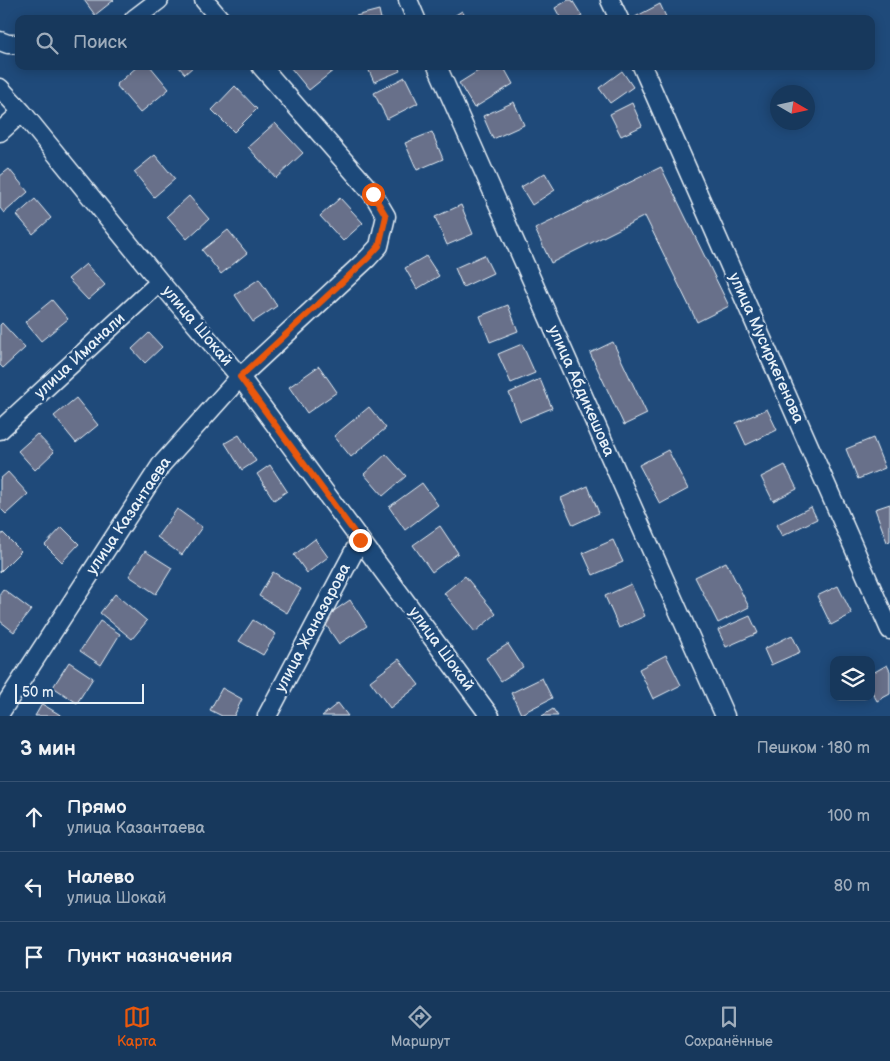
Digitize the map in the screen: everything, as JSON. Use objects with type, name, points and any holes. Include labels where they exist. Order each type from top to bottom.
[{"type":"street","points":[[139,15],[159,0]]},
{"type":"street","points":[[204,0],[217,15]]},
{"type":"street","points":[[408,0],[414,15]]},
{"type":"street","points":[[610,0],[617,15]]},
{"type":"street","points":[[0,41],[15,44]]},
{"type":"street","name":"улица Казантаева","points":[[0,713],[161,465],[240,377],[379,246],[386,216],[373,194],[264,70]]},
{"type":"street","name":"улица Абдикешова","points":[[439,70],[726,716]]},
{"type":"street","name":"улица Мусиркегенова","points":[[644,70],[890,630]]},
{"type":"street","name":"улица Шокай","points":[[0,88],[22,112],[240,377],[490,716]]},
{"type":"street","points":[[0,132],[22,112]]},
{"type":"street","name":"улица Иманали","points":[[0,430],[160,282]]},
{"type":"street","name":"улица Жаназарова","points":[[267,716],[360,540]]},
{"type":"building","points":[[84,0],[114,0],[95,15]]},
{"type":"building","points":[[568,0],[572,0],[581,15],[559,15],[555,8]]},
{"type":"building","points":[[660,4],[665,15],[639,15]]},
{"type":"building","points":[[379,10],[380,15],[360,15]]},
{"type":"building","points":[[462,11],[464,15],[456,15]]},
{"type":"building","points":[[133,70],[153,70],[169,89],[140,113],[116,85]]},
{"type":"building","points":[[182,70],[190,70],[185,74]]},
{"type":"building","points":[[292,70],[334,70],[309,90]]},
{"type":"building","points":[[369,70],[400,70],[400,71],[374,82]]},
{"type":"building","points":[[480,70],[505,70],[513,84],[474,108],[459,83]]},
{"type":"building","points":[[622,71],[633,87],[610,103],[599,88]]},
{"type":"building","points":[[405,77],[418,103],[387,119],[374,93]]},
{"type":"building","points":[[235,86],[257,109],[234,132],[212,110]]},
{"type":"building","points":[[514,102],[524,125],[493,139],[483,116]]},
{"type":"building","points":[[632,103],[642,126],[621,136],[610,114]]},
{"type":"building","points":[[275,123],[303,153],[276,178],[248,147]]},
{"type":"building","points":[[432,132],[443,159],[417,170],[405,143]]},
{"type":"building","points":[[155,155],[175,179],[154,197],[134,172]]},
{"type":"building","points":[[661,167],[729,306],[697,322],[645,216],[551,263],[535,229]]},
{"type":"building","points":[[9,169],[28,192],[4,213],[0,208],[0,176]]},
{"type":"building","points":[[545,173],[555,190],[532,205],[521,187]]},
{"type":"building","points":[[189,196],[209,219],[187,239],[167,216]]},
{"type":"building","points":[[340,198],[363,223],[343,241],[320,216]]},
{"type":"building","points":[[35,199],[51,218],[33,234],[17,215]]},
{"type":"building","points":[[461,205],[473,234],[447,245],[435,217]]},
{"type":"building","points":[[228,230],[247,253],[221,274],[202,250]]},
{"type":"building","points":[[484,255],[493,273],[463,287],[455,268]]},
{"type":"building","points":[[426,256],[439,276],[417,289],[405,268]]},
{"type":"building","points":[[86,264],[105,285],[88,300],[68,279]]},
{"type":"building","points":[[259,279],[277,306],[253,322],[235,295]]},
{"type":"building","points":[[52,300],[68,319],[41,341],[25,322]]},
{"type":"building","points":[[508,305],[518,331],[490,342],[480,316]]},
{"type":"building","points":[[2,323],[25,348],[3,368],[0,365],[0,325]]},
{"type":"building","points":[[149,333],[162,347],[145,363],[132,349]]},
{"type":"building","points":[[613,342],[647,414],[624,425],[590,353]]},
{"type":"building","points":[[522,344],[535,373],[511,383],[498,354]]},
{"type":"building","points":[[319,366],[337,392],[307,413],[289,387]]},
{"type":"building","points":[[540,379],[552,408],[520,421],[509,393]]},
{"type":"building","points":[[76,398],[98,425],[76,443],[54,416]]},
{"type":"building","points":[[369,407],[386,428],[351,457],[334,436]]},
{"type":"building","points":[[767,409],[777,430],[746,445],[736,423]]},
{"type":"building","points":[[37,434],[54,452],[35,470],[18,451]]},
{"type":"building","points":[[239,435],[256,461],[242,470],[225,443]]},
{"type":"building","points":[[873,438],[885,468],[858,479],[846,449]]},
{"type":"building","points":[[668,450],[688,489],[660,504],[639,465]]},
{"type":"building","points":[[386,454],[406,476],[383,496],[364,474]]},
{"type":"building","points":[[270,465],[287,491],[274,500],[257,474]]},
{"type":"building","points":[[785,465],[797,489],[773,501],[761,477]]},
{"type":"building","points":[[8,472],[28,494],[6,514],[0,508],[0,479]]},
{"type":"building","points":[[422,483],[438,505],[405,530],[389,507]]},
{"type":"building","points":[[588,486],[599,513],[573,525],[561,498]]},
{"type":"building","points":[[890,504],[890,541],[887,542],[875,509]]},
{"type":"building","points":[[811,507],[817,519],[782,536],[776,525]]},
{"type":"building","points":[[177,509],[202,527],[182,555],[157,537]]},
{"type":"building","points":[[440,526],[458,553],[432,572],[413,545]]},
{"type":"building","points":[[62,527],[79,544],[62,562],[45,545]]},
{"type":"building","points":[[3,533],[21,551],[0,572],[0,537]]},
{"type":"building","points":[[315,539],[328,557],[307,573],[294,555]]},
{"type":"building","points":[[613,540],[623,562],[593,575],[583,553]]},
{"type":"building","points":[[145,551],[172,568],[156,594],[129,576]]},
{"type":"building","points":[[726,562],[749,607],[718,623],[695,577]]},
{"type":"building","points":[[273,572],[301,589],[287,613],[259,596]]},
{"type":"building","points":[[465,576],[496,614],[475,632],[444,593]]},
{"type":"building","points":[[631,584],[645,616],[619,628],[605,596]]},
{"type":"building","points":[[838,586],[852,614],[831,625],[817,596]]},
{"type":"building","points":[[3,589],[31,610],[14,632],[0,621],[0,593]]},
{"type":"building","points":[[115,594],[147,621],[132,639],[100,613]]},
{"type":"building","points":[[350,600],[367,626],[339,644],[322,619]]},
{"type":"building","points":[[750,616],[758,633],[726,647],[718,630]]},
{"type":"building","points":[[253,620],[276,634],[263,655],[239,641]]},
{"type":"building","points":[[100,621],[120,634],[101,665],[80,651]]},
{"type":"building","points":[[792,635],[800,652],[771,665],[764,649]]},
{"type":"building","points":[[508,644],[523,667],[501,681],[486,658]]},
{"type":"building","points":[[666,655],[681,685],[653,699],[639,669]]},
{"type":"building","points":[[399,659],[419,685],[390,708],[370,681]]},
{"type":"building","points":[[69,662],[93,678],[77,703],[53,687]]},
{"type":"building","points":[[887,665],[890,671],[890,694],[877,701],[875,697],[875,672]]},
{"type":"building","points":[[542,678],[552,698],[521,714],[511,693]]},
{"type":"building","points":[[222,688],[242,699],[234,716],[222,716],[210,710]]},
{"type":"building","points":[[338,703],[348,716],[322,716]]},
{"type":"building","points":[[42,704],[62,716],[35,716]]},
{"type":"building","points":[[553,709],[558,716],[542,716]]},
{"type":"route","points":[[360,540],[240,377],[379,246],[386,216],[373,194]]}]
